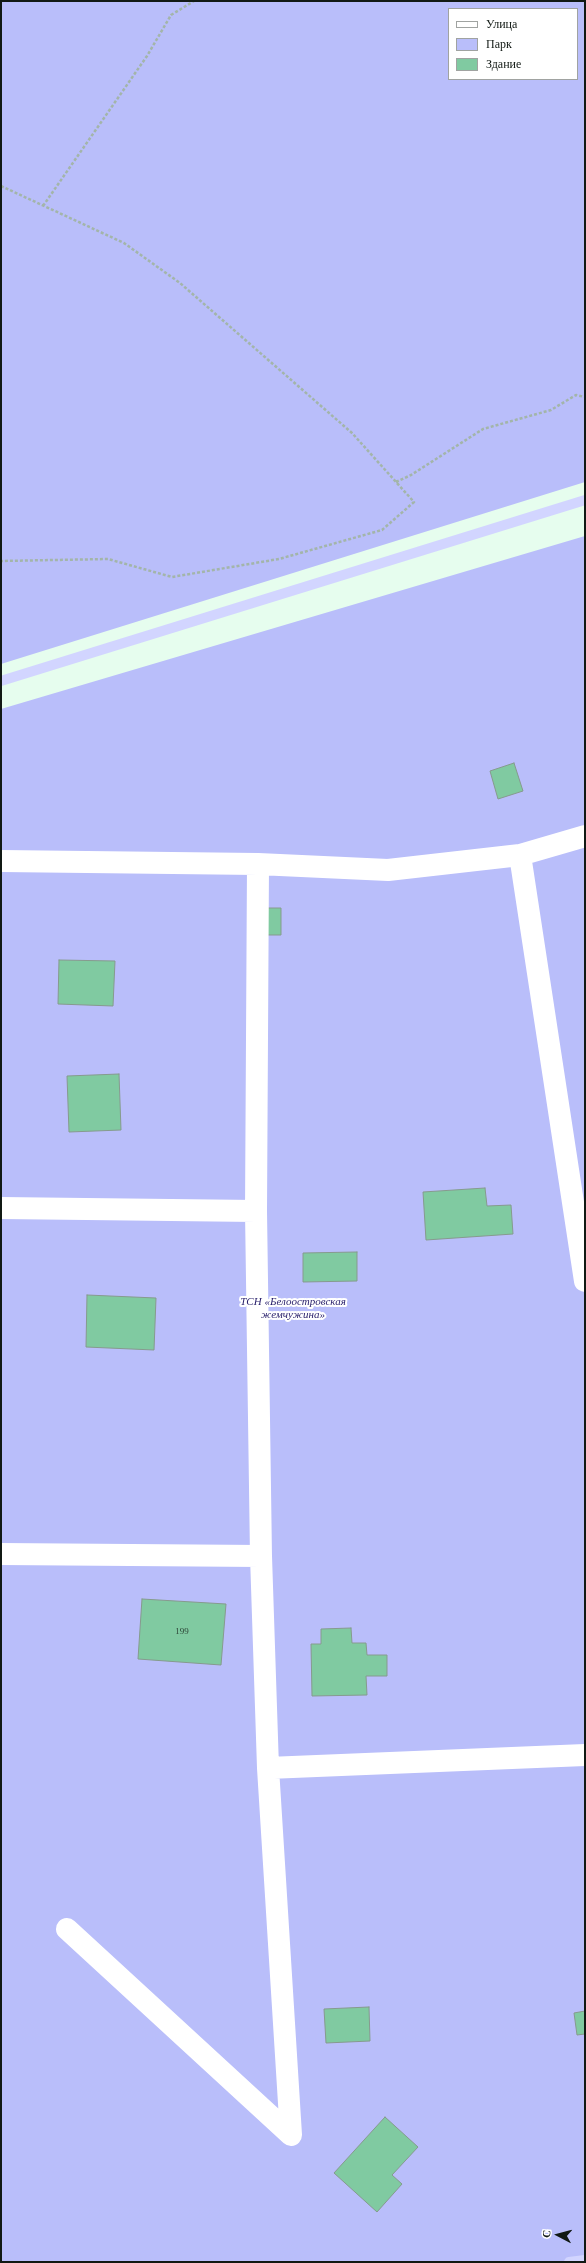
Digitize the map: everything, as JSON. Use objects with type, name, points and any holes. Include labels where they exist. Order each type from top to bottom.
[{"type":"street","points":[[1,860],[258,864],[388,870],[520,855],[585,836]]},
{"type":"street","points":[[520,855],[585,1281]]},
{"type":"street","points":[[68,1929],[291,2135],[268,1768],[261,1556],[256,1211],[258,864]]},
{"type":"street","points":[[1,1208],[256,1211]]},
{"type":"street","points":[[1,1554],[261,1556]]},
{"type":"street","points":[[268,1768],[585,1755]]},
{"type":"path","points":[[43,206],[147,56],[172,15],[194,1]]},
{"type":"path","points":[[1,186],[124,243],[180,283],[352,433],[414,502],[382,530],[279,559],[172,577],[108,559],[1,561]]},
{"type":"path","points":[[396,482],[411,475],[483,428],[550,410],[576,396],[585,397]]},
{"type":"green space","points":[[1,1],[585,1],[585,482],[1,664]]},
{"type":"green space","name":"ТСН «Белоостровская жемчужина»","points":[[585,536],[585,2262],[1,2262],[1,709]]},
{"type":"building","points":[[514,763],[523,791],[498,799],[490,771]]},
{"type":"building","points":[[262,908],[281,908],[281,935],[263,935]]},
{"type":"building","points":[[59,960],[115,961],[113,1006],[58,1004]]},
{"type":"building","points":[[119,1074],[121,1130],[69,1132],[67,1076]]},
{"type":"building","points":[[485,1188],[487,1206],[511,1205],[513,1234],[426,1240],[423,1192]]},
{"type":"building","points":[[357,1252],[357,1281],[303,1282],[303,1253]]},
{"type":"building","points":[[87,1295],[156,1298],[154,1350],[86,1347]]},
{"type":"building","points":[[142,1599],[226,1604],[221,1665],[138,1659]]},
{"type":"building","points":[[351,1628],[352,1643],[366,1643],[367,1655],[387,1655],[387,1676],[366,1676],[367,1695],[312,1696],[311,1644],[321,1644],[321,1629]]},
{"type":"building","points":[[369,2007],[370,2041],[326,2043],[324,2009]]},
{"type":"building","points":[[585,2011],[585,2034],[577,2035],[574,2013]]},
{"type":"building","points":[[385,2117],[418,2147],[392,2175],[402,2184],[377,2212],[334,2173]]},
{"type":"waterway","points":[[1,681],[585,500]]},
{"type":"waterway","points":[[569,2262],[585,2260]]}]
